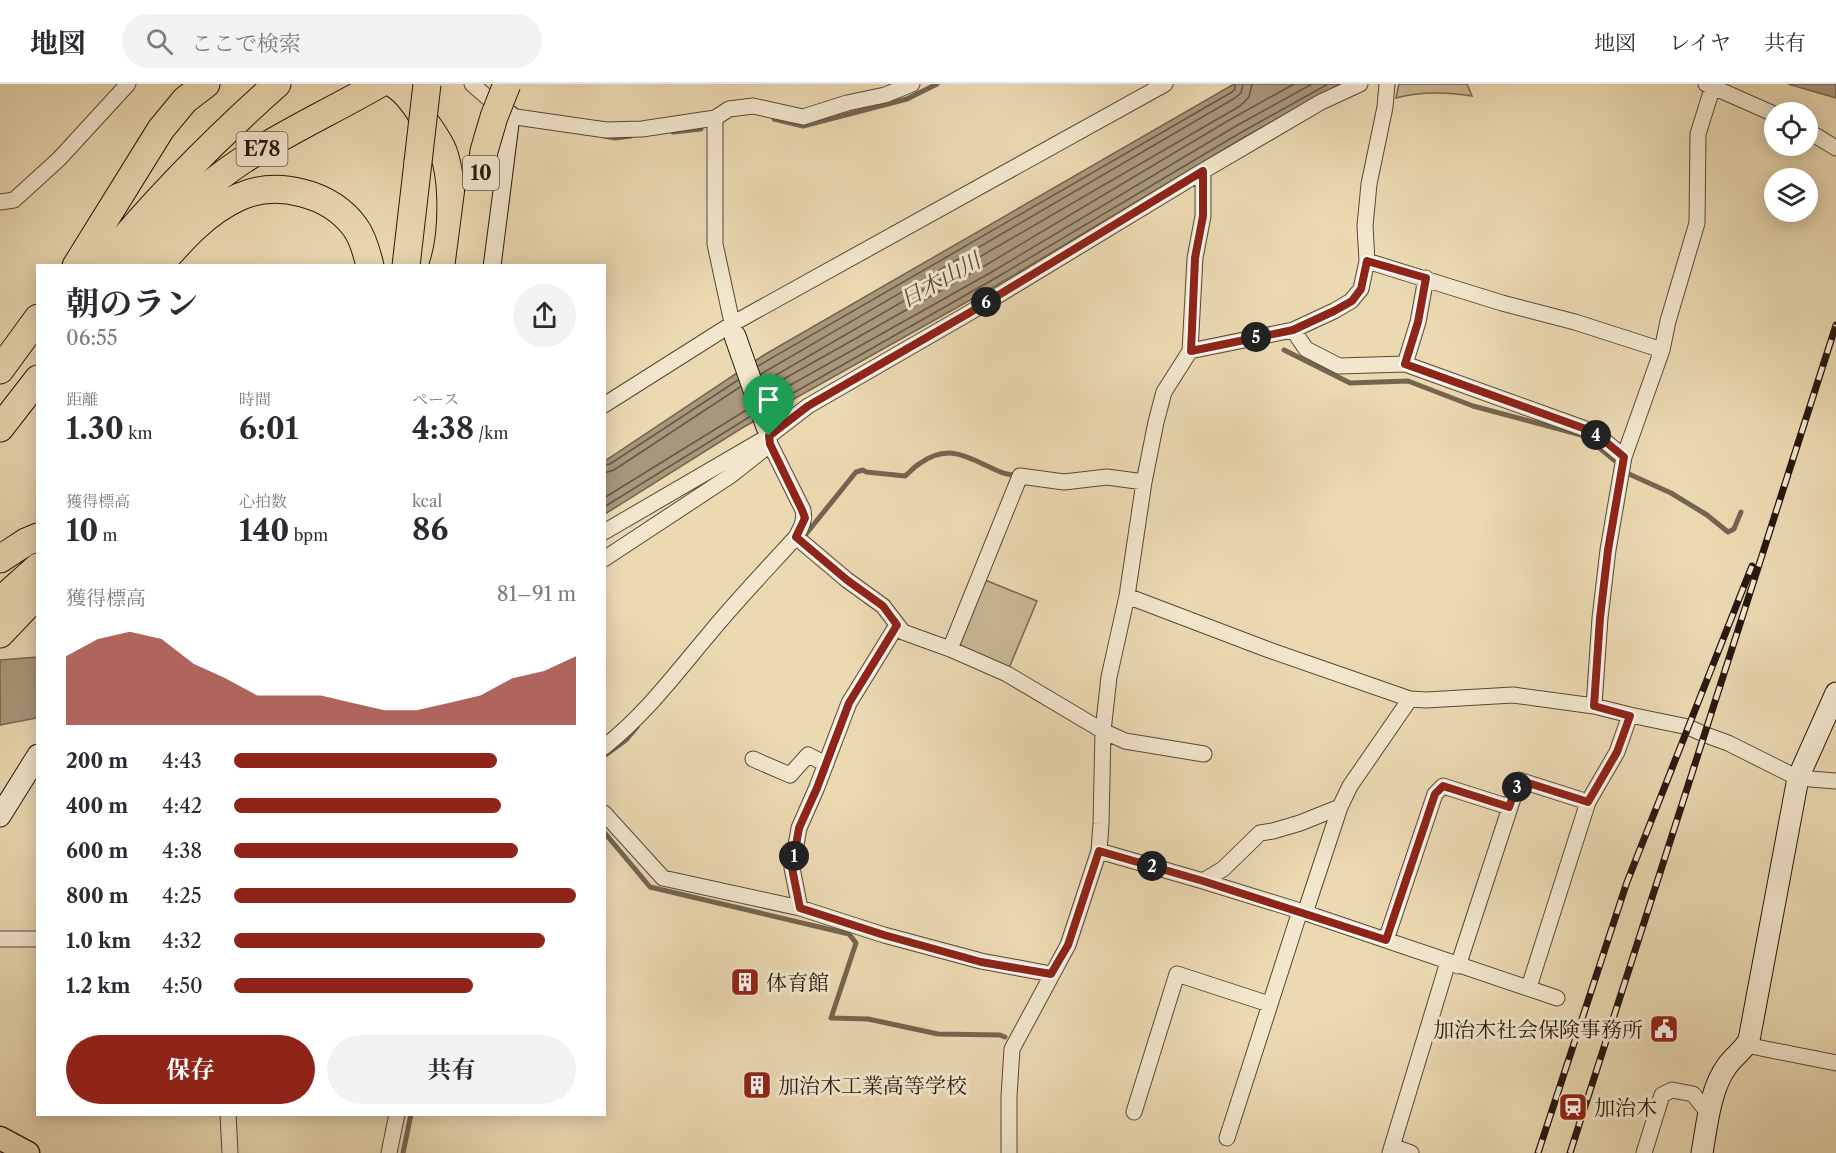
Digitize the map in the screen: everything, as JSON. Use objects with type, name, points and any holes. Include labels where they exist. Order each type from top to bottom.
[{"type":"highway","points":[[77,264],[161,129],[184,100],[206,84]]},
{"type":"highway","name":"E78","points":[[128,264],[150,224],[253,105],[277,84]]},
{"type":"highway","name":"E78","points":[[103,264],[150,224],[203,190],[242,161],[283,136],[380,84]]},
{"type":"highway","points":[[394,84],[403,90],[422,114],[443,151],[450,187],[451,228],[442,264]]},
{"type":"highway","points":[[406,264],[427,84]]},
{"type":"highway","name":"10","points":[[469,264],[484,151],[507,84]]},
{"type":"highway","points":[[161,264],[178,243],[208,216],[240,197],[266,190],[282,190],[315,196],[335,208],[355,227],[366,250],[370,264]]},
{"type":"highway","points":[[0,370],[36,321]]},
{"type":"highway","points":[[0,387],[36,343]]},
{"type":"highway","points":[[0,428],[36,382]]},
{"type":"highway","points":[[0,438],[36,401]]},
{"type":"highway","points":[[0,559],[32,539]]},
{"type":"highway","points":[[0,576],[32,539]]},
{"type":"highway","points":[[0,601],[36,569]]},
{"type":"highway","points":[[0,634],[36,596]]},
{"type":"main road","points":[[0,1138],[28,1153]]},
{"type":"street","points":[[0,202],[14,200],[59,159],[128,84]]},
{"type":"street","points":[[472,84],[509,116],[606,130],[642,129],[715,118],[729,109],[753,106],[803,117],[847,103],[885,95],[907,85]]},
{"type":"street","points":[[606,404],[1165,84]]},
{"type":"street","points":[[606,531],[769,435],[808,406],[969,313],[1203,171],[1321,102],[1360,84]]},
{"type":"street","points":[[1191,351],[1293,330],[1352,301],[1361,289],[1367,261],[1365,226],[1369,184],[1383,117],[1387,84]]},
{"type":"street","points":[[1594,706],[1600,618],[1608,550],[1624,457],[1662,350],[1668,321],[1697,223],[1698,134],[1710,85],[1764,109]]},
{"type":"street","points":[[490,264],[509,116]]},
{"type":"street","points":[[606,745],[636,720],[671,681],[710,632],[796,537],[805,518],[769,435],[733,330],[715,244],[715,118]]},
{"type":"street","points":[[1818,137],[1836,148]]},
{"type":"street","points":[[1009,1153],[1012,1049],[1068,945],[1099,851],[1103,731],[1109,677],[1127,596],[1144,482],[1156,422],[1164,392],[1191,351],[1195,258],[1203,216],[1203,171]]},
{"type":"street","points":[[1367,261],[1662,350]]},
{"type":"street","points":[[1405,364],[1418,322],[1426,278]]},
{"type":"street","points":[[1293,330],[1306,349],[1339,366],[1405,364],[1583,428],[1600,437],[1624,457]]},
{"type":"street","points":[[606,558],[730,476],[769,435]]},
{"type":"street","points":[[950,650],[1020,476],[1064,482],[1107,477],[1144,482]]},
{"type":"street","points":[[796,537],[847,580],[883,606],[903,632],[1007,674],[1103,731],[1125,741],[1204,754]]},
{"type":"street","points":[[1127,596],[1269,650],[1410,699],[1513,695],[1594,706],[1630,716],[1688,727],[1728,743],[1798,778],[1836,781]]},
{"type":"street","points":[[800,908],[792,868],[799,828],[849,703],[897,625]]},
{"type":"street","points":[[1702,1153],[1716,1089],[1727,1066],[1746,1045],[1798,778],[1836,693]]},
{"type":"street","points":[[1227,1138],[1269,1004],[1340,807],[1350,786],[1410,699]]},
{"type":"street","points":[[1529,987],[1588,802],[1617,752],[1630,716]]},
{"type":"street","points":[[753,759],[790,775],[808,755],[826,764]]},
{"type":"street","points":[[0,816],[36,758]]},
{"type":"street","points":[[1411,1153],[1391,1149],[1453,964],[1519,780],[1588,802]]},
{"type":"street","points":[[1386,940],[1435,794],[1443,786],[1509,807]]},
{"type":"street","points":[[1203,881],[1223,869],[1260,832],[1273,831],[1300,823],[1340,807]]},
{"type":"street","points":[[606,815],[663,878],[800,908],[884,935],[981,962],[1051,974]]},
{"type":"street","points":[[1099,851],[1302,912],[1557,998]]},
{"type":"street","points":[[0,939],[36,939]]},
{"type":"street","points":[[1134,1112],[1177,974],[1269,1004]]},
{"type":"street","points":[[1746,1045],[1836,1063]]},
{"type":"street","points":[[1644,1153],[1662,1095],[1672,1090],[1693,1094],[1710,1114]]},
{"type":"street","points":[[228,1116],[230,1153]]},
{"type":"street","points":[[389,1153],[397,1116]]},
{"type":"shaded area","points":[[1399,84],[1467,84],[1472,96],[1434,93],[1396,98]]},
{"type":"shaded area","points":[[985,580],[1037,601],[1009,668],[963,650],[959,641]]},
{"type":"water","name":"日木山川","points":[[1234,84],[1340,84],[1243,138],[997,285],[742,428],[606,513],[606,460],[764,355]]},
{"type":"water","points":[[1788,84],[1836,84],[1836,98]]},
{"type":"water","points":[[36,657],[36,718],[0,725],[0,660]]},
{"type":"waterway","points":[[774,119],[803,126],[907,99],[937,84]]},
{"type":"waterway","points":[[673,132],[701,129]]},
{"type":"waterway","points":[[604,136],[615,138],[631,136]]},
{"type":"waterway","points":[[1284,350],[1350,383],[1408,381],[1473,406],[1585,436],[1614,460]]},
{"type":"waterway","points":[[806,534],[856,472],[863,470],[905,476],[928,458],[952,453],[968,457],[1004,473],[1016,475]]},
{"type":"waterway","points":[[1629,474],[1671,493],[1707,515],[1728,532],[1734,529],[1741,512]]},
{"type":"waterway","points":[[606,755],[626,740],[637,727]]},
{"type":"waterway","points":[[606,834],[650,887],[849,934],[856,943],[831,1018],[868,1019],[938,1034],[1005,1037]]},
{"type":"waterway","points":[[403,1153],[411,1116]]},
{"type":"railway","points":[[1570,1153],[1836,325]]},
{"type":"railway","points":[[1538,1153],[1627,882],[1752,566]]},
{"type":"place","name":"体育館","points":[[745,982]]},
{"type":"place","name":"加治木社会保険事務所","points":[[1664,1029]]},
{"type":"place","name":"加治木工業高等学校","points":[[757,1085]]},
{"type":"place","name":"加治木","points":[[1573,1107]]},
{"type":"route","points":[[1203,171],[1203,216],[1195,258],[1191,351],[1293,330],[1334,311],[1352,301],[1361,289],[1367,261],[1426,278],[1418,322],[1405,364],[1583,428],[1600,437],[1624,457],[1608,550],[1600,618],[1594,706],[1630,716],[1617,752],[1588,802],[1519,780],[1509,807],[1443,786],[1435,794],[1386,940],[1300,911],[1099,851],[1068,945],[1051,974],[981,962],[884,935],[800,908],[792,868],[799,828],[817,788],[849,703],[897,625],[883,606],[847,580],[796,537],[805,518],[770,444],[769,436],[808,406],[969,313],[1203,171]]}]
